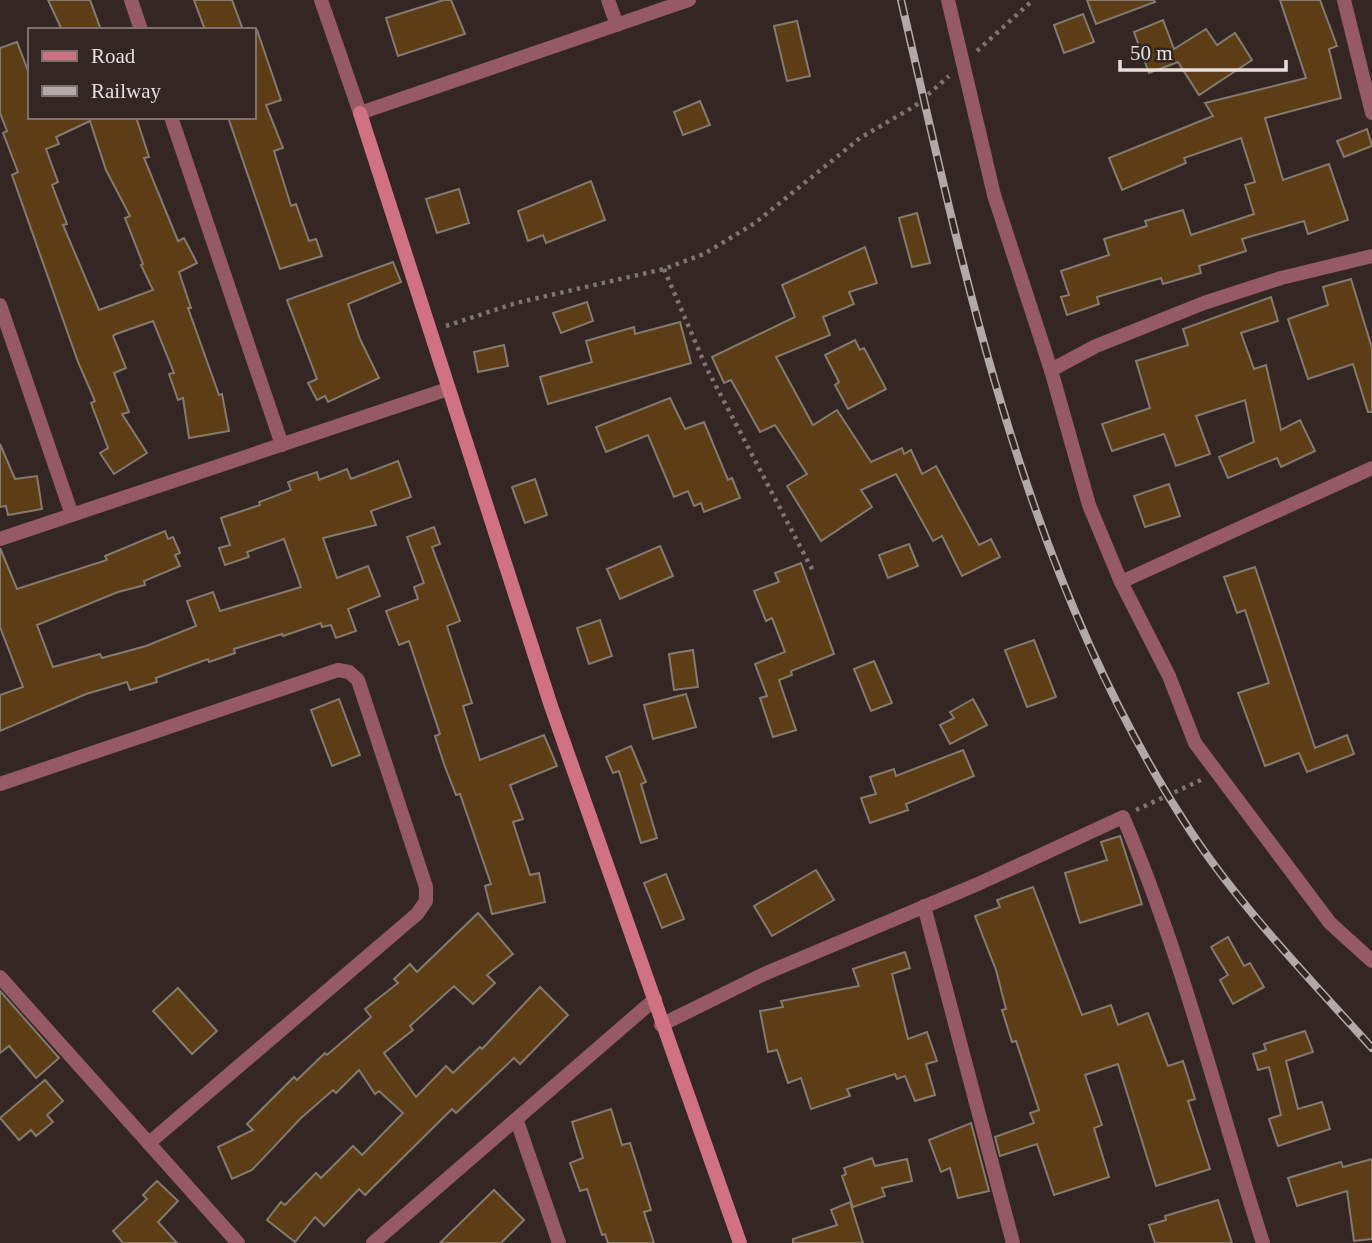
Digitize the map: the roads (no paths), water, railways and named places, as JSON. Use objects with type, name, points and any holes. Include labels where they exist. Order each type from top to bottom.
[{"type":"street","points":[[131,0],[140,28]]},
{"type":"street","points":[[321,0],[551,706],[655,999],[661,1025],[740,1243]]},
{"type":"street","points":[[608,0],[617,25]]},
{"type":"street","points":[[360,113],[689,0]]},
{"type":"street","points":[[948,0],[994,195],[1051,370],[1089,505],[1121,582],[1169,676],[1195,743],[1330,923],[1372,961]]},
{"type":"street","points":[[1344,0],[1372,113]]},
{"type":"street","points":[[172,119],[282,445]]},
{"type":"street","points":[[1051,370],[1087,350],[1204,303],[1281,278],[1372,256]]},
{"type":"street","points":[[0,305],[72,515]]},
{"type":"street","points":[[0,539],[448,389]]},
{"type":"street","points":[[1121,582],[1372,468]]},
{"type":"street","points":[[0,784],[338,670],[349,672],[358,680],[426,887],[426,901],[417,914],[149,1143]]},
{"type":"street","points":[[661,1025],[764,974],[1123,817],[1145,867],[1191,1001],[1263,1243]]},
{"type":"street","points":[[924,906],[1013,1243]]},
{"type":"street","points":[[0,977],[238,1243]]},
{"type":"street","points":[[373,1243],[655,999]]},
{"type":"street","points":[[517,1121],[559,1243]]},
{"type":"railway","points":[[901,0],[951,216],[1009,430],[1045,535],[1086,637],[1134,736],[1211,861],[1301,970],[1372,1048]]}]
